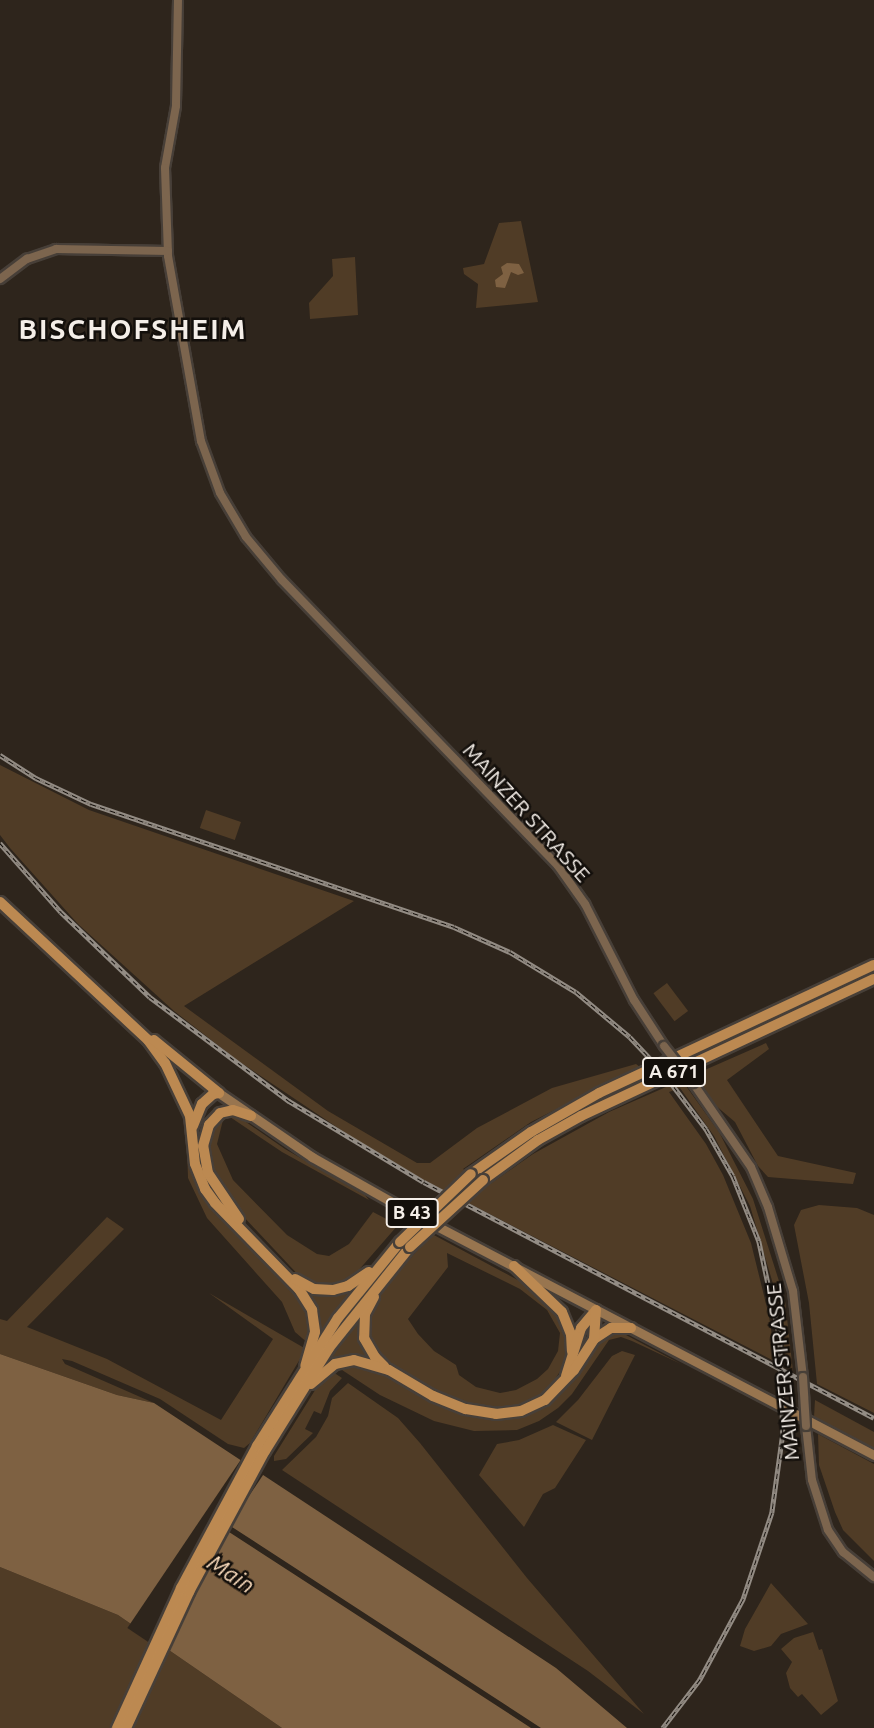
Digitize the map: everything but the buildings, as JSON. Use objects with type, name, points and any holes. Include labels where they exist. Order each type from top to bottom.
[{"type":"highway","name":"B 43","points":[[0,892],[146,1033]]},
{"type":"highway","name":"B 43","points":[[0,902],[116,1010],[219,1093]]},
{"type":"highway","name":"A 671","points":[[127,1728],[189,1592],[305,1366],[385,1267],[471,1174],[531,1132],[587,1099],[874,965]]},
{"type":"highway","name":"A 671","points":[[405,1244],[482,1180],[529,1146],[580,1116],[874,979]]},
{"type":"highway","points":[[116,1010],[148,1040],[165,1063],[182,1095],[193,1129],[195,1164],[210,1196],[299,1289],[312,1310],[315,1332],[305,1366]]},
{"type":"highway","points":[[193,1129],[206,1098],[219,1093]]},
{"type":"highway","points":[[219,1093],[204,1139],[203,1153],[211,1180],[247,1229],[296,1280],[314,1289],[338,1290],[385,1267]]},
{"type":"highway","points":[[212,1119],[226,1110],[251,1116]]},
{"type":"highway","points":[[514,1266],[562,1312],[571,1334],[572,1351]]},
{"type":"highway","points":[[385,1267],[363,1327],[368,1347],[389,1370]]},
{"type":"highway","name":"A 671","points":[[117,1728],[181,1588],[261,1449],[385,1267]]},
{"type":"highway","points":[[594,1339],[596,1310]]},
{"type":"highway","points":[[564,1382],[572,1351],[582,1328],[596,1310]]},
{"type":"highway","points":[[298,1395],[326,1370],[344,1361],[370,1363],[389,1370],[452,1404],[496,1414],[535,1406],[564,1382],[594,1339],[611,1328],[631,1328]]},
{"type":"main road","name":"MAINZER STRASSE","points":[[178,0],[176,111],[165,168],[167,251],[201,441],[220,493],[233,516],[282,580],[558,866],[585,904],[634,1000],[745,1157],[768,1207],[793,1291],[812,1480],[828,1530],[843,1552],[874,1577]]},
{"type":"main road","points":[[0,279],[27,259],[56,248],[167,251]]},
{"type":"main road","name":"B 43","points":[[219,1093],[333,1169],[874,1455]]},
{"type":"shaded area","points":[[521,221],[538,302],[476,308],[478,284],[464,274],[463,268],[484,264],[499,223]]},
{"type":"shaded area","points":[[355,257],[358,315],[310,319],[309,303],[333,276],[332,259]]},
{"type":"shaded area","points":[[0,765],[89,810],[354,901],[184,1006],[328,1111],[417,1163],[430,1163],[477,1128],[552,1088],[636,1064],[640,1067],[531,1122],[463,1169],[490,1184],[533,1154],[609,1112],[766,1043],[769,1049],[727,1080],[778,1156],[856,1173],[853,1184],[768,1177],[758,1166],[735,1122],[715,1105],[700,1081],[686,1086],[719,1132],[753,1199],[785,1300],[793,1371],[786,1367],[781,1311],[750,1206],[714,1136],[680,1088],[669,1092],[706,1144],[723,1175],[751,1243],[769,1316],[776,1362],[424,1180],[353,1138],[237,1060],[174,1011],[78,924],[10,848],[0,835]]},
{"type":"shaded area","points":[[206,810],[241,822],[235,840],[200,828]]},
{"type":"shaded area","points":[[667,983],[688,1011],[674,1021],[653,993]]},
{"type":"shaded area","points":[[222,1114],[236,1115],[285,1149],[365,1195],[369,1200],[282,1152],[230,1117],[223,1120],[217,1144],[233,1180],[287,1235],[317,1254],[329,1256],[349,1244],[373,1212],[398,1225],[351,1279],[339,1286],[324,1287],[304,1281],[242,1215],[212,1170],[208,1156],[208,1134]]},
{"type":"shaded area","points":[[187,1148],[199,1183],[306,1304],[312,1323],[309,1344],[295,1332],[282,1302],[207,1218],[188,1178]]},
{"type":"shaded area","points":[[819,1205],[857,1208],[874,1215],[874,1413],[817,1384],[809,1303],[794,1225],[801,1210]]},
{"type":"shaded area","points":[[107,1217],[124,1229],[27,1327],[107,1359],[221,1420],[273,1339],[209,1293],[306,1349],[250,1443],[244,1448],[228,1444],[160,1399],[72,1361],[62,1359],[65,1364],[154,1403],[117,1395],[0,1354],[0,1319],[7,1321]]},
{"type":"shaded area","points":[[432,1234],[527,1285],[559,1314],[566,1332],[566,1362],[547,1392],[513,1410],[471,1407],[420,1383],[379,1356],[369,1341],[370,1309],[382,1290]],"holes":[[[447,1253],[520,1289],[547,1310],[560,1333],[558,1351],[548,1369],[537,1379],[516,1390],[500,1393],[476,1387],[459,1375],[456,1365],[434,1351],[408,1319],[448,1267]]]},
{"type":"shaded area","points":[[362,1278],[318,1338],[317,1314],[299,1284],[314,1292]]},
{"type":"shaded area","points":[[364,1310],[374,1361],[326,1366]]},
{"type":"shaded area","points":[[610,1334],[626,1335],[681,1364],[621,1337],[609,1340],[572,1394],[558,1408],[539,1421],[517,1430],[474,1431],[434,1421],[380,1395],[339,1368],[351,1364],[373,1368],[424,1398],[457,1412],[498,1420],[518,1417],[559,1396],[580,1372],[600,1341]]},
{"type":"shaded area","points":[[622,1351],[635,1355],[592,1440],[556,1422],[578,1400],[612,1356]]},
{"type":"shaded area","points":[[333,1372],[342,1378],[330,1391],[321,1414],[314,1411],[305,1429],[313,1433],[286,1459],[274,1461],[274,1456],[317,1387]]},
{"type":"shaded area","points":[[348,1383],[398,1418],[527,1578],[644,1714],[588,1671],[282,1470],[316,1437],[328,1416],[332,1398]]},
{"type":"shaded area","points":[[815,1400],[874,1432],[874,1449],[814,1417]]},
{"type":"shaded area","points":[[553,1425],[586,1440],[555,1488],[543,1494],[524,1527],[479,1475],[497,1444],[519,1440]]},
{"type":"shaded area","points":[[818,1434],[874,1464],[874,1561],[843,1530],[835,1512],[819,1465]]},
{"type":"shaded area","points":[[0,1567],[118,1615],[282,1728],[0,1728]]},
{"type":"shaded area","points":[[771,1583],[808,1624],[781,1634],[771,1646],[754,1651],[740,1646],[745,1629]]},
{"type":"shaded area","points":[[813,1632],[819,1650],[822,1649],[838,1701],[821,1715],[802,1694],[798,1697],[790,1688],[786,1673],[792,1662],[781,1649],[794,1638]]},
{"type":"water","points":[[507,263],[519,264],[524,273],[518,275],[511,272],[505,288],[496,287],[495,280],[503,274],[501,267]]},
{"type":"water","name":"Main","points":[[0,1354],[117,1395],[154,1403],[556,1668],[627,1728],[541,1728],[207,1513],[209,1519],[531,1728],[282,1728],[118,1615],[0,1567]]},
{"type":"pier","points":[[242,1458],[264,1473],[150,1643],[127,1628]]},
{"type":"railway","points":[[0,755],[36,778],[91,804],[454,927],[510,952],[576,992],[630,1037],[662,1071],[706,1129],[733,1176],[759,1241],[780,1339],[783,1434],[772,1513],[743,1600],[700,1680],[663,1728]]},
{"type":"railway","points":[[0,843],[61,912],[150,997],[289,1101],[424,1182],[874,1418]]},
{"type":"district","name":"BISCHOFSHEIM","points":[[133,329]]}]
